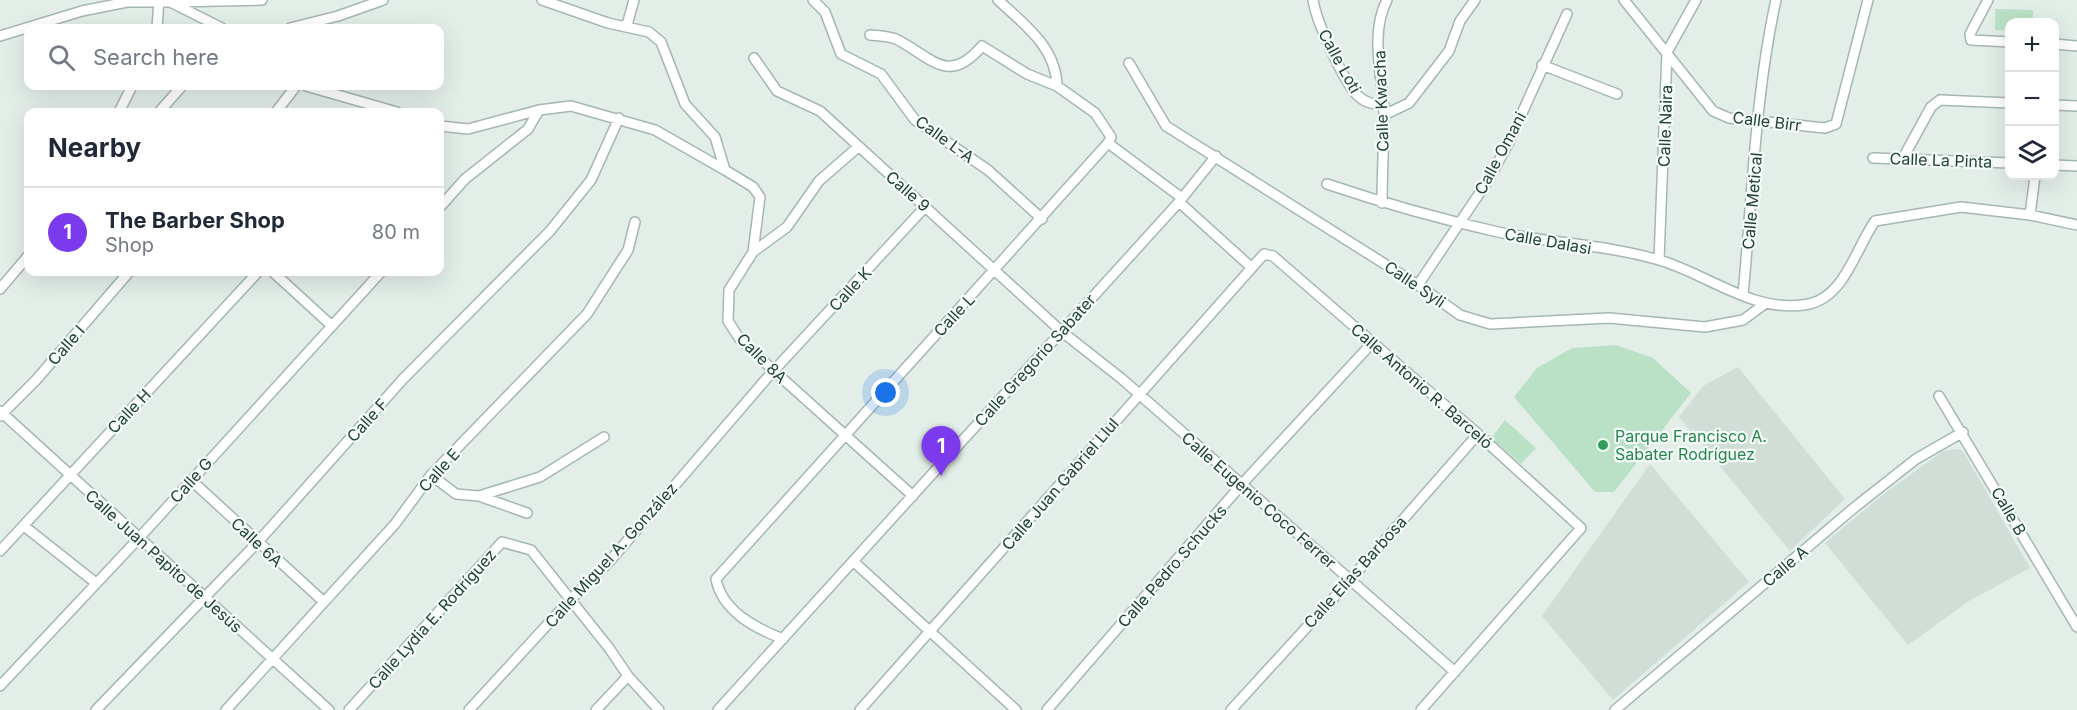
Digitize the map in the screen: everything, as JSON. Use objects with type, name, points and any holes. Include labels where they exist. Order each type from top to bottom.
[{"type":"street","points":[[79,0],[82,11]]},
{"type":"street","points":[[39,24],[82,11],[127,2],[262,0]]},
{"type":"street","points":[[306,24],[338,16],[383,0]]},
{"type":"street","points":[[542,0],[608,23],[627,25],[649,32],[661,42],[685,104],[715,137],[725,170]]},
{"type":"street","points":[[627,25],[634,0]]},
{"type":"street","name":"Calle L-A","points":[[813,0],[825,12],[841,54],[881,74],[915,120],[988,170],[1041,219]]},
{"type":"street","points":[[998,0],[1043,42],[1057,71],[1057,86]]},
{"type":"street","name":"Calle Loti","points":[[1313,0],[1323,35],[1357,95],[1368,103],[1384,105]]},
{"type":"street","name":"Calle Kwacha","points":[[1382,203],[1384,105],[1378,31],[1381,12],[1388,0]]},
{"type":"street","points":[[1384,116],[1409,103],[1449,51],[1460,21],[1475,0]]},
{"type":"street","name":"Calle Birr","points":[[1624,0],[1713,111],[1729,118],[1825,128],[1836,124],[1868,0]]},
{"type":"street","name":"Calle Naira","points":[[1659,260],[1667,52],[1696,0]]},
{"type":"street","name":"Calle Metical","points":[[1743,295],[1759,121],[1770,27],[1776,0]]},
{"type":"street","points":[[1988,0],[1970,34],[1971,40],[2005,42]]},
{"type":"street","points":[[157,24],[158,1]]},
{"type":"street","points":[[170,2],[214,24]]},
{"type":"street","name":"Calle Omani","points":[[1418,285],[1461,222],[1508,144],[1567,14]]},
{"type":"street","points":[[0,36],[24,29]]},
{"type":"street","points":[[870,34],[896,39],[938,66],[956,67],[968,62],[982,46],[1028,74],[1057,86],[1095,113],[1111,137],[1108,143],[1180,200],[1251,267]]},
{"type":"street","points":[[2059,44],[2077,46]]},
{"type":"street","name":"Calle 9","points":[[754,58],[777,91],[820,111],[1061,331]]},
{"type":"street","name":"Calle Syli","points":[[1129,63],[1166,126],[1418,285],[1460,315],[1490,324],[1609,318],[1705,327],[1743,320],[1766,303]]},
{"type":"street","points":[[1542,65],[1617,94]]},
{"type":"street","points":[[121,108],[130,90]]},
{"type":"street","points":[[163,108],[178,90]]},
{"type":"street","points":[[279,108],[293,90]]},
{"type":"street","points":[[320,90],[383,108]]},
{"type":"street","points":[[1903,158],[1931,107],[1940,100],[2005,103]]},
{"type":"street","points":[[2059,105],[2077,106]]},
{"type":"street","points":[[444,126],[468,129],[539,110],[571,106],[655,130],[753,187],[760,197],[753,252]]},
{"type":"street","points":[[444,203],[465,179],[528,129],[539,110]]},
{"type":"street","name":"Calle F","points":[[96,710],[257,543],[403,379],[550,231],[591,180],[619,118]]},
{"type":"street","name":"Calle L","points":[[783,639],[751,626],[719,594],[716,579],[1108,143]]},
{"type":"street","name":"Calle 8A","points":[[858,147],[819,181],[787,227],[753,252],[729,290],[728,321],[739,338],[774,372],[913,496]]},
{"type":"street","name":"Calle Gregorio Sabater","points":[[718,710],[1180,200],[1216,156]]},
{"type":"street","name":"Calle La Pinta","points":[[1873,158],[2005,163]]},
{"type":"street","points":[[2059,165],[2077,166]]},
{"type":"street","points":[[2030,215],[2034,180]]},
{"type":"street","name":"Calle Dalasi","points":[[1327,184],[1382,203],[1497,232],[1659,260],[1766,303],[1807,304],[1829,295],[1838,285],[1875,221],[1961,207],[2030,215],[2077,225]]},
{"type":"street","name":"Calle K","points":[[774,372],[926,206]]},
{"type":"street","name":"Calle E","points":[[226,710],[395,524],[431,475],[587,314],[628,250],[635,222]]},
{"type":"street","name":"Calle Antonio R. Barceló","points":[[1260,258],[1264,254],[1273,256],[1478,434],[1581,528],[1455,672]]},
{"type":"street","name":"Calle Juan Gabriel Llul","points":[[860,710],[1260,258]]},
{"type":"street","points":[[0,290],[24,261]]},
{"type":"street","name":"Calle I","points":[[1,414],[36,380],[126,276]]},
{"type":"street","name":"Calle H","points":[[0,551],[68,474],[254,276]]},
{"type":"street","points":[[277,276],[332,326]]},
{"type":"street","name":"Calle G","points":[[0,686],[140,537],[377,276]]},
{"type":"street","name":"Calle Eugenio Coco Ferrer","points":[[1061,331],[1122,379],[1455,672]]},
{"type":"street","name":"Calle Pedro Schucks","points":[[1047,710],[1242,484],[1372,343]]},
{"type":"street","name":"Calle Miguel A. González","points":[[469,710],[570,600],[609,562],[774,372]]},
{"type":"street","name":"Calle B","points":[[1939,396],[1963,432],[2077,627]]},
{"type":"street","name":"Calle Juan Papito de Jesús","points":[[1,414],[140,537],[329,710]]},
{"type":"street","name":"Calle A","points":[[1615,710],[1855,507],[1916,459],[1963,432]]},
{"type":"street","name":"Calle Elías Barbosa","points":[[1231,710],[1350,580],[1478,434]]},
{"type":"street","points":[[479,496],[540,477],[604,437]]},
{"type":"street","points":[[431,475],[456,494],[479,496],[527,513]]},
{"type":"street","name":"Calle 6A","points":[[191,480],[257,543],[324,602]]},
{"type":"street","points":[[24,526],[96,583]]},
{"type":"street","name":"Calle Lydia E. Rodríguez","points":[[349,710],[502,542],[531,550],[609,648],[628,676],[659,710]]},
{"type":"street","points":[[853,561],[1016,710]]},
{"type":"street","points":[[1421,710],[1455,672]]},
{"type":"street","points":[[596,710],[628,676]]},
{"type":"shaded area","points":[[1738,367],[1845,499],[1790,551],[1679,417],[1703,386]]},
{"type":"shaded area","points":[[1958,449],[1963,451],[2030,568],[1969,601],[1908,645],[1825,543],[1881,496],[1943,451]]},
{"type":"shaded area","points":[[1650,464],[1749,582],[1613,700],[1542,616]]},
{"type":"green space","points":[[1995,9],[2033,10],[2033,18],[2005,18],[2005,30],[1995,30]]},
{"type":"green space","name":"Parque Francisco A. Sabater Rodríguez","points":[[1616,345],[1653,358],[1691,393],[1614,492],[1595,492],[1514,397],[1537,368],[1572,348]]},
{"type":"green space","points":[[1505,420],[1536,448],[1521,464],[1491,438]]},
{"type":"place","name":"Parque Francisco A. Sabater Rodríguez","points":[[1603,445]]},
{"type":"place","name":"The Barber Shop","points":[[941,476]]}]
